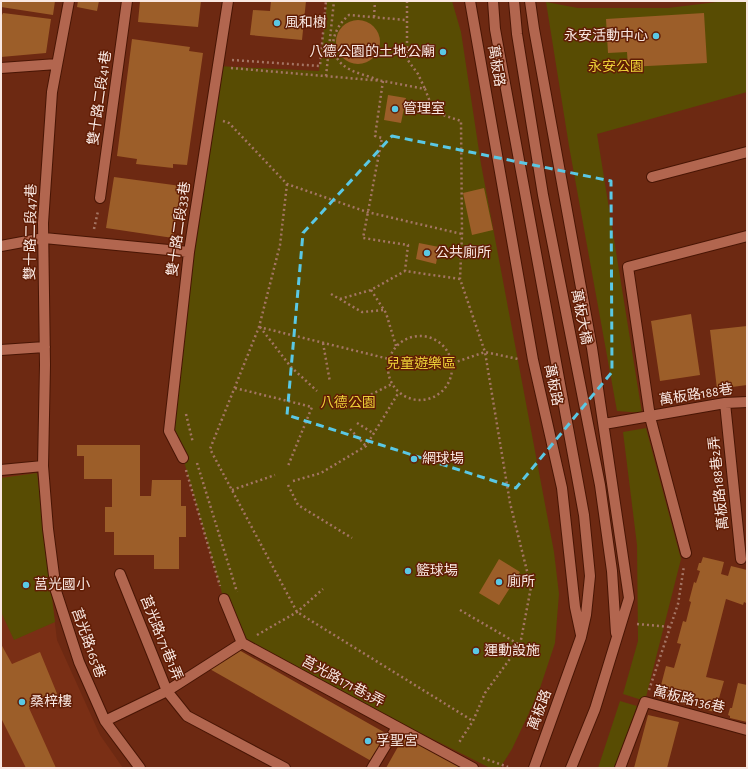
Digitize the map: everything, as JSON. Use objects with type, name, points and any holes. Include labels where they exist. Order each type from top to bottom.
[{"type":"street","name":"雙十路二段47巷","points":[[43,466],[45,347],[44,238],[52,100],[69,1]]},
{"type":"street","name":"雙十路二段41巷","points":[[100,198],[127,1]]},
{"type":"street","name":"雙十路二段33巷","points":[[182,458],[169,432],[189,252],[210,116],[221,67],[228,1]]},
{"type":"street","name":"萬板路","points":[[470,1],[534,360],[562,488],[576,619],[581,637],[534,768]]},
{"type":"street","points":[[493,1],[495,28],[584,515],[590,576],[589,599],[581,637]]},
{"type":"street","name":"萬板大橋","points":[[514,1],[517,34],[543,195],[600,485],[612,571],[616,639]]},
{"type":"street","points":[[530,1],[604,424],[629,598],[596,709],[571,768]]},
{"type":"street","points":[[1,68],[57,64]]},
{"type":"street","points":[[652,177],[747,152]]},
{"type":"street","points":[[686,553],[650,417],[628,267],[747,236]]},
{"type":"street","points":[[1,246],[44,238],[189,252]]},
{"type":"street","points":[[1,350],[45,347]]},
{"type":"street","name":"萬板路188巷","points":[[604,424],[725,403],[747,402]]},
{"type":"street","name":"萬板路188巷2弄","points":[[725,403],[741,559]]},
{"type":"street","points":[[1,470],[43,466]]},
{"type":"street","name":"莒光路165巷","points":[[43,466],[56,591],[78,662],[105,721],[140,768]]},
{"type":"street","name":"莒光路171巷1弄","points":[[120,574],[167,691],[187,716],[285,768]]},
{"type":"street","points":[[105,721],[167,691],[242,643],[224,599]]},
{"type":"street","name":"莒光路171巷3弄","points":[[242,643],[474,768]]},
{"type":"street","name":"萬板路136巷","points":[[620,768],[645,702],[747,730]]},
{"type":"street","points":[[372,768],[397,727]]},
{"type":"path","points":[[221,67],[227,59],[320,66],[326,1]]},
{"type":"path","points":[[326,76],[334,1]]},
{"type":"path","points":[[374,17],[375,1]]},
{"type":"path","points":[[407,1],[407,59],[418,74],[434,112],[461,121],[462,234],[460,280],[485,352],[510,503],[531,587],[520,645],[485,693],[473,721],[456,748]]},
{"type":"path","points":[[383,81],[349,69],[338,61],[333,48],[333,37],[340,23],[349,15],[406,20]]},
{"type":"path","points":[[221,67],[383,81],[425,89]]},
{"type":"path","points":[[383,81],[375,136],[382,138],[363,238],[408,245],[405,271]]},
{"type":"path","points":[[210,116],[229,123],[287,184],[367,212],[462,234]]},
{"type":"path","points":[[287,184],[280,245],[259,326],[210,449],[297,612],[473,721]]},
{"type":"path","points":[[92,242],[100,198]]},
{"type":"path","points":[[340,299],[371,290],[405,271],[460,280]]},
{"type":"path","points":[[371,290],[384,310],[396,347]]},
{"type":"path","points":[[331,294],[362,312],[384,310]]},
{"type":"path","points":[[259,326],[389,359]]},
{"type":"path","points":[[259,326],[291,366],[317,391]]},
{"type":"path","points":[[423,335],[433,338],[442,344],[453,363],[447,385],[440,393],[430,398],[419,400],[408,398],[399,392],[392,384],[388,368],[389,359],[396,347],[402,341],[412,336],[423,335]]},
{"type":"path","points":[[323,343],[330,382]]},
{"type":"path","points":[[453,363],[485,352],[520,360]]},
{"type":"path","points":[[362,399],[392,384]]},
{"type":"path","points":[[235,388],[312,407],[288,466]]},
{"type":"path","points":[[293,480],[321,473],[366,446],[399,392]]},
{"type":"path","points":[[185,409],[194,447]]},
{"type":"path","points":[[357,424],[373,433]]},
{"type":"path","points":[[350,429],[366,446]]},
{"type":"path","points":[[182,458],[224,599]]},
{"type":"path","points":[[197,462],[239,598]]},
{"type":"path","points":[[232,490],[275,474]]},
{"type":"path","points":[[288,485],[298,505],[352,538]]},
{"type":"path","points":[[645,702],[678,604],[686,553]]},
{"type":"path","points":[[242,643],[297,612],[323,589]]},
{"type":"path","points":[[460,610],[520,645]]},
{"type":"path","points":[[637,624],[671,628]]},
{"type":"path","points":[[252,632],[260,640]]},
{"type":"path","points":[[478,756],[508,767]]},
{"type":"highlighted area","points":[[392,136],[611,181],[612,372],[516,488],[287,415],[303,233]]},
{"type":"shaded area","name":"莒光國小","points":[[37,473],[57,640],[100,735],[123,768],[1,768],[1,477]]},
{"type":"green space","name":"八德公園","points":[[327,1],[452,1],[461,32],[481,164],[554,552],[559,594],[555,643],[538,694],[512,749],[500,768],[490,768],[242,643],[224,600],[183,458],[169,431],[217,66],[319,71]]},
{"type":"green space","name":"永安公園","points":[[725,1],[747,1],[747,92],[597,134],[642,413],[617,411],[569,146],[546,2],[578,8],[668,8]]},
{"type":"green space","points":[[646,428],[681,559],[645,701],[623,694],[638,641],[637,545],[623,432]]},
{"type":"green space","points":[[37,473],[55,622],[14,640],[1,612],[1,478]]},
{"type":"green space","points":[[620,701],[637,706],[617,768],[598,768]]},
{"type":"building","points":[[1,1],[55,1],[53,15],[1,7]]},
{"type":"building","points":[[78,1],[99,1],[97,11],[77,7]]},
{"type":"building","points":[[140,1],[201,1],[198,27],[138,22]]},
{"type":"building","name":"風和樹","points":[[271,1],[306,1],[302,40],[250,35],[253,10],[270,11]]},
{"type":"building","points":[[3,13],[51,19],[46,53],[1,57],[1,17]]},
{"type":"building","name":"永安活動中心","points":[[704,13],[707,63],[628,67],[627,52],[608,53],[606,19]]},
{"type":"building","points":[[358,20],[370,24],[376,30],[380,42],[376,54],[370,60],[358,64],[346,60],[340,54],[336,42],[340,30],[346,24]]},
{"type":"building","points":[[132,39],[190,47],[189,51],[203,53],[187,165],[173,164],[173,168],[136,164],[137,159],[117,156]]},
{"type":"building","name":"管理室","points":[[388,95],[406,98],[401,123],[384,120]]},
{"type":"building","points":[[114,177],[181,186],[173,238],[106,228]]},
{"type":"building","points":[[484,188],[493,230],[472,235],[463,193]]},
{"type":"building","name":"公共廁所","points":[[419,243],[439,247],[436,264],[416,259]]},
{"type":"building","points":[[691,314],[700,375],[660,381],[651,321]]},
{"type":"building","points":[[747,326],[747,385],[717,389],[710,330]]},
{"type":"building","points":[[77,445],[140,445],[140,496],[151,496],[152,480],[181,480],[181,506],[186,506],[186,537],[179,537],[179,569],[154,569],[154,555],[114,555],[114,532],[105,532],[105,507],[112,507],[112,479],[84,479],[84,456],[77,456]]},
{"type":"building","points":[[703,557],[724,562],[721,574],[728,576],[731,566],[747,570],[746,603],[744,602],[743,605],[726,599],[706,677],[724,681],[717,705],[721,706],[719,713],[695,707],[696,702],[688,700],[687,705],[658,698],[659,693],[655,692],[656,687],[660,689],[666,666],[674,668],[681,644],[677,643],[683,621],[686,622],[694,582],[696,583],[700,571],[697,570]]},
{"type":"building","name":"廁所","points":[[499,559],[520,572],[499,605],[479,593]]},
{"type":"building","name":"桑梓樓","points":[[1,644],[12,664],[40,652],[58,696],[29,708],[56,768],[26,768],[1,718]]},
{"type":"building","points":[[239,650],[389,735],[373,762],[208,668]]},
{"type":"building","points":[[738,683],[747,685],[747,722],[730,718],[728,715],[730,708],[732,708]]},
{"type":"building","points":[[648,715],[679,722],[667,768],[634,768]]},
{"type":"building","points":[[404,736],[462,768],[386,768]]},
{"type":"place","name":"風和樹","points":[[277,23]]},
{"type":"place","name":"永安活動中心","points":[[656,36]]},
{"type":"place","name":"八德公園的土地公廟","points":[[443,52]]},
{"type":"place","name":"管理室","points":[[395,109]]},
{"type":"place","name":"公共廁所","points":[[427,253]]},
{"type":"place","name":"網球場","points":[[414,459]]},
{"type":"place","name":"籃球場","points":[[408,571]]},
{"type":"place","name":"廁所","points":[[499,582]]},
{"type":"place","name":"莒光國小","points":[[26,585]]},
{"type":"place","name":"運動設施","points":[[476,651]]},
{"type":"place","name":"桑梓樓","points":[[22,702]]},
{"type":"place","name":"孚聖宮","points":[[368,741]]},
{"type":"park label","name":"兒童遊樂區","points":[[421,364]]}]
